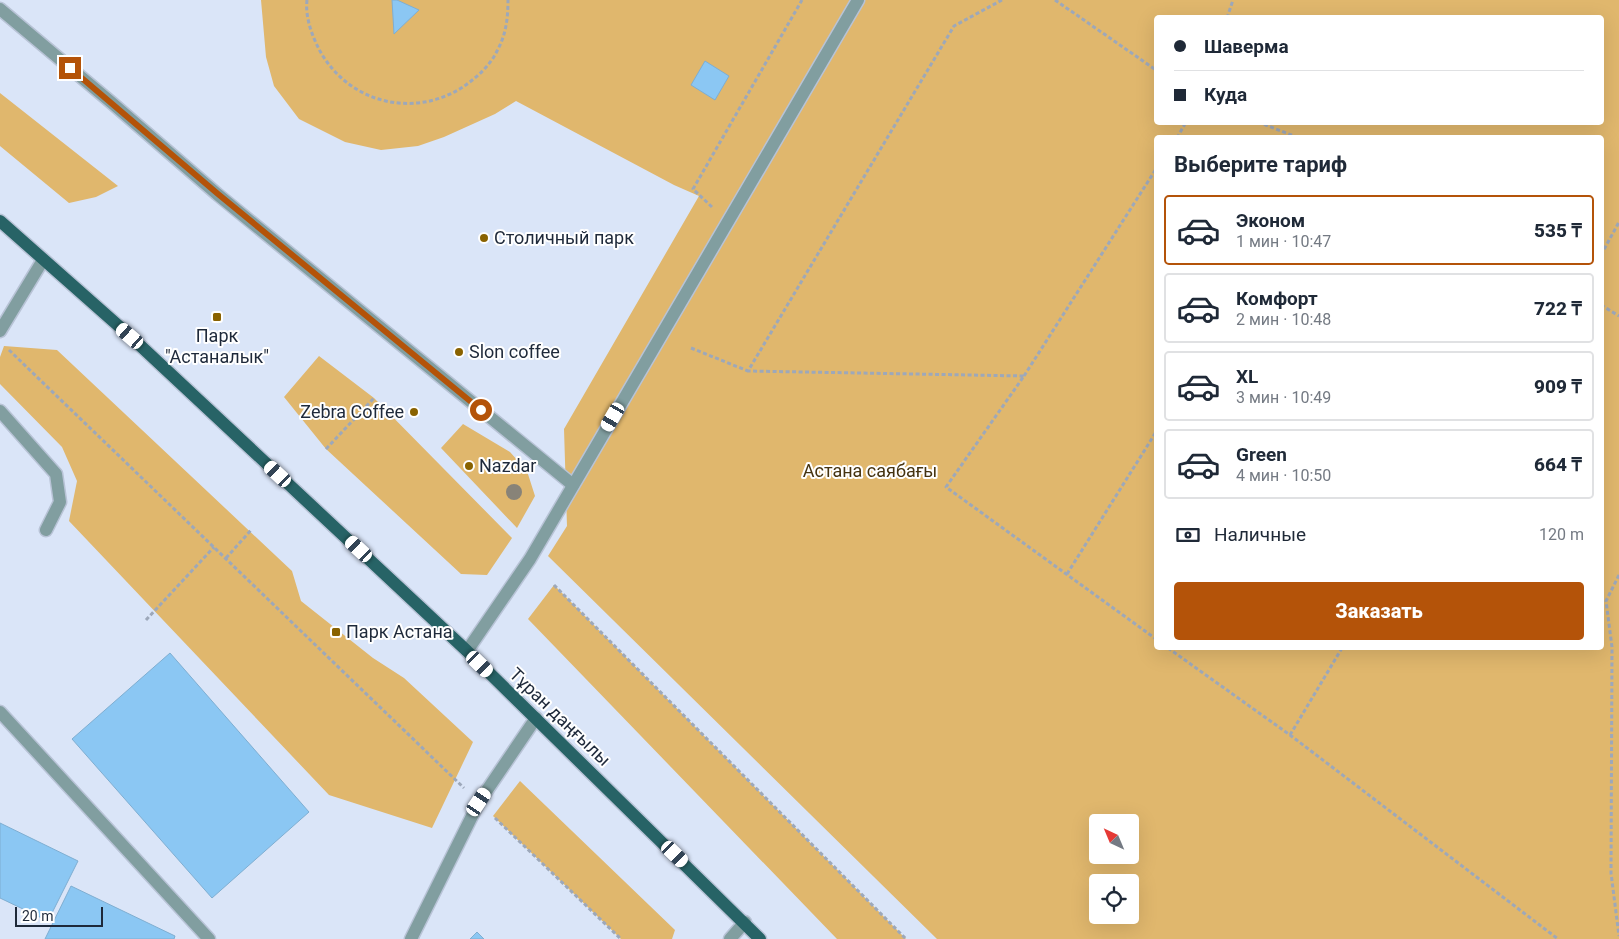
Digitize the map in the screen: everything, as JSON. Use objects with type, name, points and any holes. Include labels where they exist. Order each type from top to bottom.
[{"type":"main road","name":"Тұран даңғылы","points":[[0,221],[130,336],[467,651],[745,922],[760,939]]},
{"type":"street","points":[[467,651],[530,559],[858,0]]},
{"type":"street","points":[[0,9],[218,194],[573,485]]},
{"type":"street","points":[[0,330],[43,260]]},
{"type":"street","points":[[0,411],[56,474],[60,502],[46,530]]},
{"type":"street","points":[[0,712],[209,939]]},
{"type":"street","points":[[411,939],[479,802],[536,718]]},
{"type":"street","points":[[730,939],[745,922]]},
{"type":"path","points":[[307,0],[312,36],[328,66],[353,88],[384,102],[416,104],[449,96],[476,78],[497,52],[508,20],[508,0]]},
{"type":"path","points":[[708,216],[713,208],[693,189],[802,0]]},
{"type":"path","points":[[748,370],[954,26],[1002,0]]},
{"type":"path","points":[[1055,0],[1154,69]]},
{"type":"path","points":[[1228,15],[1232,0]]},
{"type":"path","points":[[1266,125],[1291,135]]},
{"type":"path","points":[[1154,172],[1024,376],[946,487],[1154,638]]},
{"type":"path","points":[[1604,250],[1619,222]]},
{"type":"path","points":[[1604,307],[1619,316]]},
{"type":"path","points":[[4,346],[621,939]]},
{"type":"path","points":[[691,348],[748,370],[1024,376]]},
{"type":"path","points":[[326,450],[374,398]]},
{"type":"path","points":[[1067,574],[1154,435]]},
{"type":"path","points":[[226,558],[252,529]]},
{"type":"path","points":[[146,620],[214,547]]},
{"type":"path","points":[[1619,575],[1606,601],[1612,647],[1612,873],[1619,936]]},
{"type":"path","points":[[554,585],[906,939]]},
{"type":"path","points":[[1171,650],[1290,736],[1558,939]]},
{"type":"path","points":[[1290,736],[1341,650]]},
{"type":"green space","name":"Астана саябағы","points":[[261,0],[1619,0],[1619,939],[937,939],[548,556],[567,526],[564,429],[699,196],[674,185],[516,101],[495,114],[444,137],[418,146],[381,150],[345,142],[299,119],[274,86],[266,57]]},
{"type":"green space","points":[[0,93],[118,186],[96,197],[69,203],[0,146]]},
{"type":"green space","points":[[4,346],[57,350],[292,571],[301,601],[373,658],[404,678],[473,742],[432,828],[329,795],[69,521],[77,481],[62,447],[0,384],[0,357]]},
{"type":"green space","points":[[319,356],[374,398],[512,538],[487,575],[461,574],[326,449],[284,397]]},
{"type":"green space","points":[[463,424],[510,452],[527,471],[535,496],[517,528],[441,448]]},
{"type":"green space","points":[[554,585],[906,939],[837,939],[528,619]]},
{"type":"green space","points":[[520,781],[675,930],[672,939],[621,939],[493,816]]},
{"type":"building","points":[[392,0],[397,0],[419,10],[394,34]]},
{"type":"building","points":[[705,61],[729,76],[715,100],[691,85]]},
{"type":"building","points":[[170,653],[309,812],[212,898],[72,739]]},
{"type":"building","points":[[0,823],[78,861],[48,921],[0,898]]},
{"type":"building","points":[[71,886],[175,936],[174,939],[45,939]]},
{"type":"building","points":[[477,932],[484,939],[470,939]]},
{"type":"place","name":"Столичный парк","points":[[484,238]]},
{"type":"place","name":"Парк \"Астаналык\"","points":[[217,317]]},
{"type":"place","name":"Slon coffee","points":[[459,352]]},
{"type":"place","name":"Zebra Coffee","points":[[414,412]]},
{"type":"place","name":"Nazdar","points":[[469,466]]},
{"type":"place","name":"Парк Астана","points":[[336,632]]},
{"type":"route","points":[[70,68],[218,194],[481,410]]}]
